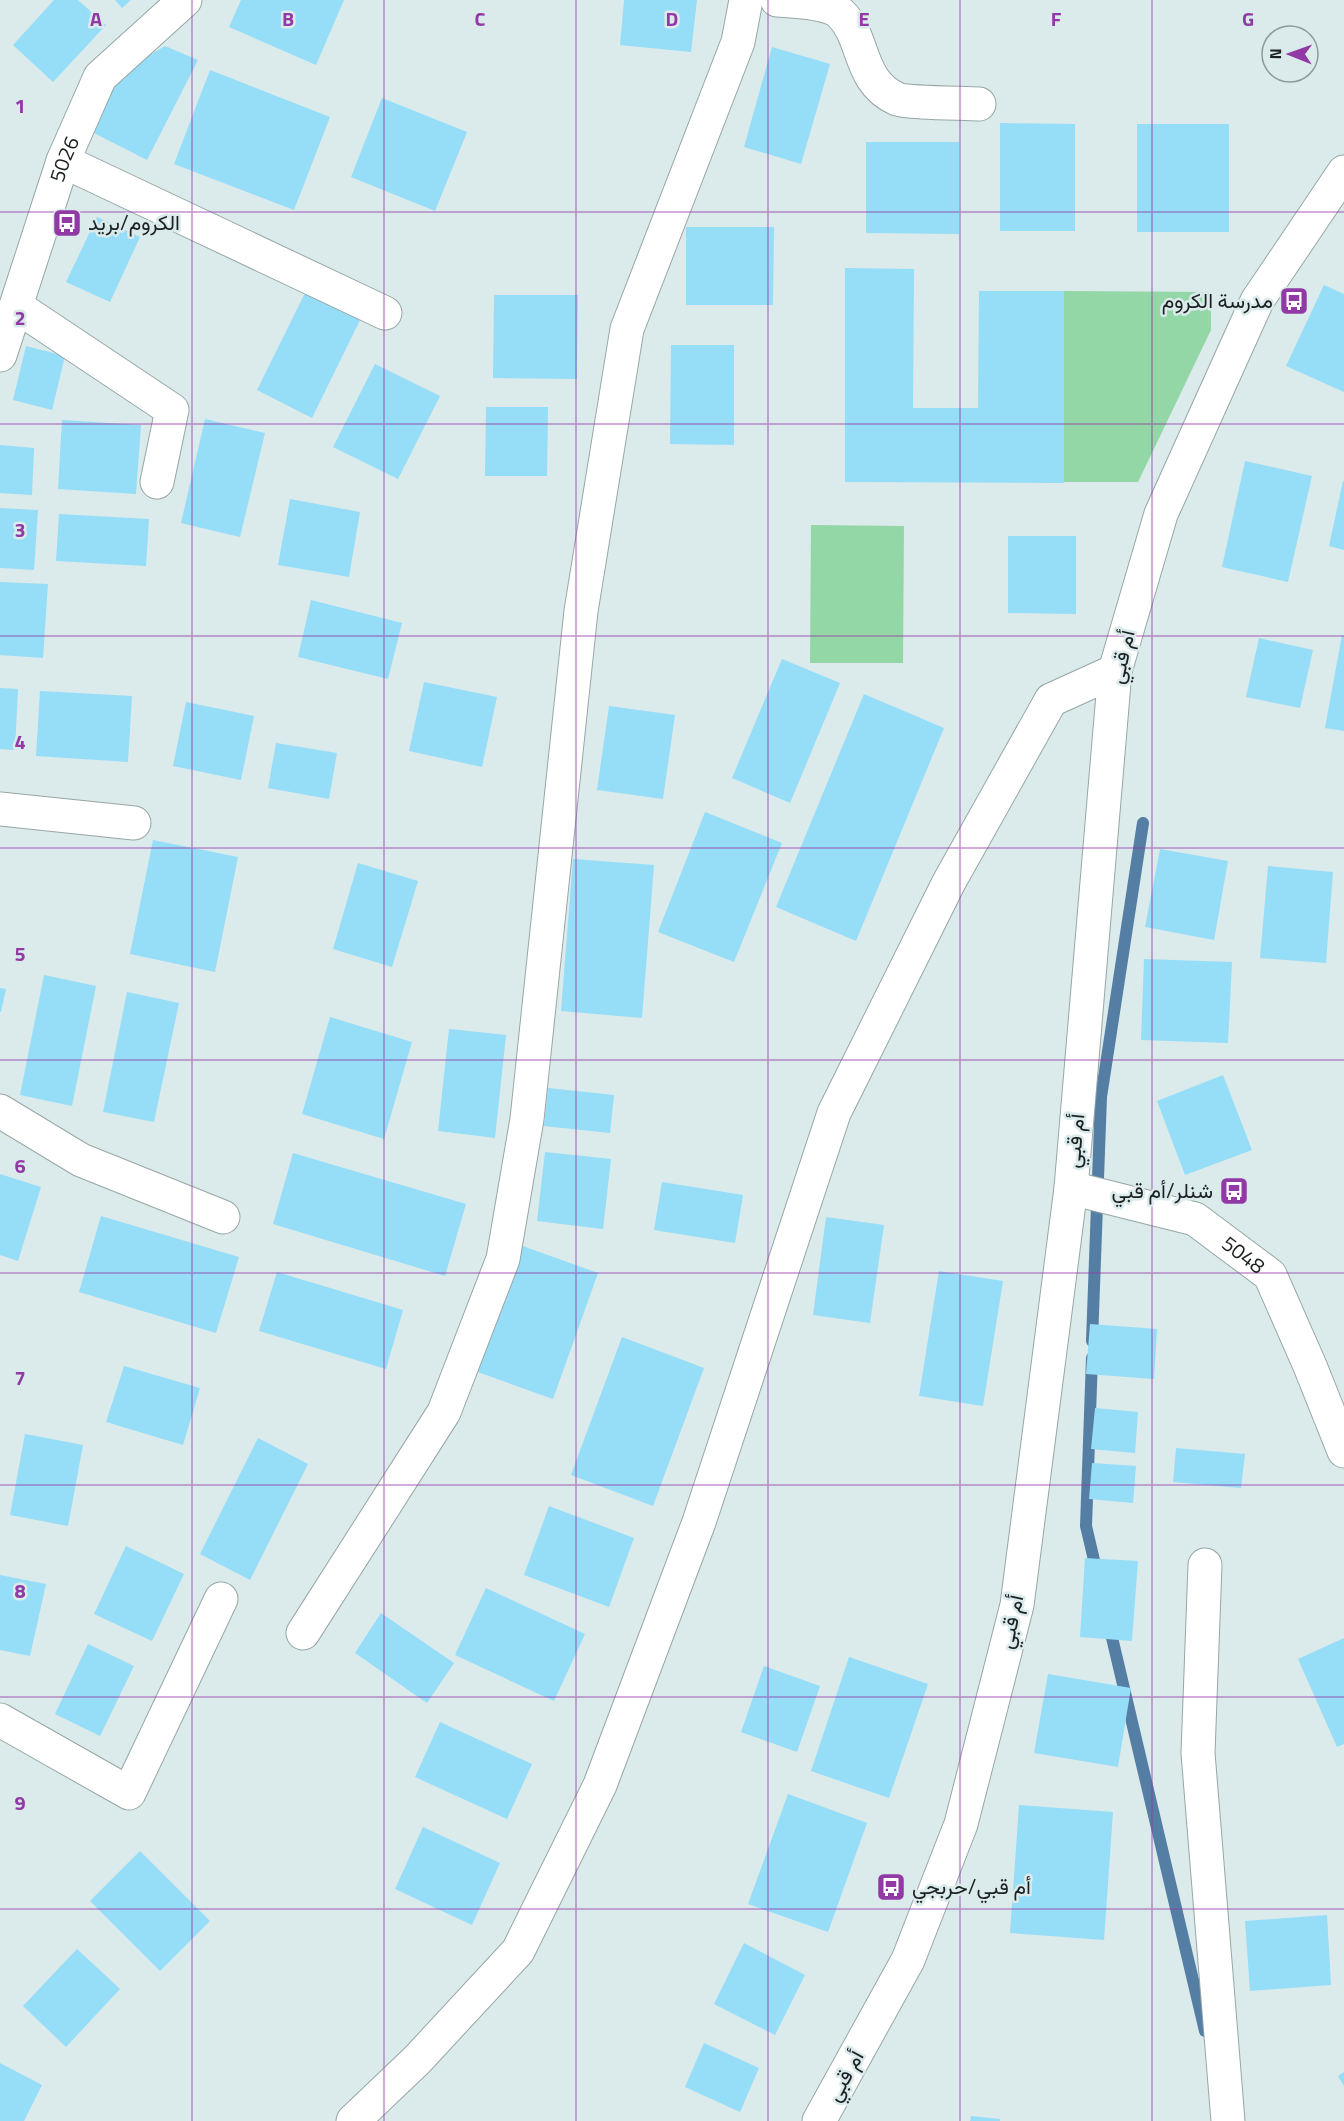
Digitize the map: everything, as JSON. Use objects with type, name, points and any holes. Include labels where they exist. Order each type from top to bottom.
[{"type":"street","name":"5026","points":[[0,355],[63,161],[100,77],[185,0]]},
{"type":"street","points":[[303,1633],[444,1412],[503,1259],[526,1119],[581,611],[627,329],[738,42],[746,0]]},
{"type":"street","points":[[777,0],[812,3],[839,12],[856,40],[870,78],[897,99],[979,104]]},
{"type":"street","points":[[63,161],[385,313]]},
{"type":"street","name":"أم قبي","points":[[819,2121],[909,1960],[961,1824],[1017,1605],[1071,1188],[1115,671],[1161,514],[1257,301],[1344,172]]},
{"type":"street","points":[[16,306],[172,410],[157,482]]},
{"type":"street","points":[[353,2121],[417,2060],[518,1951],[604,1774],[699,1522],[834,1113],[949,882],[1051,700],[1115,671]]},
{"type":"street","points":[[0,809],[135,823]]},
{"type":"street","points":[[0,1111],[81,1160],[223,1217]]},
{"type":"street","name":"5048","points":[[1071,1188],[1195,1219],[1270,1275],[1344,1451]]},
{"type":"street","points":[[1205,1565],[1198,1753],[1228,2121]]},
{"type":"street","points":[[0,1720],[129,1793],[220,1599]]},
{"type":"green space","points":[[1064,291],[1211,292],[1211,330],[1138,482],[1064,482]]},
{"type":"green space","points":[[811,525],[904,526],[903,663],[810,663]]},
{"type":"building","points":[[54,0],[78,0],[106,25],[53,82],[13,45]]},
{"type":"building","points":[[115,0],[131,0],[122,8]]},
{"type":"building","points":[[241,0],[344,0],[316,65],[229,27]]},
{"type":"building","points":[[624,0],[697,0],[691,52],[620,45]]},
{"type":"building","points":[[165,46],[198,60],[147,160],[92,132],[122,71]]},
{"type":"building","points":[[772,47],[830,64],[801,164],[744,147]]},
{"type":"building","points":[[210,70],[330,117],[294,210],[174,164]]},
{"type":"building","points":[[382,98],[467,132],[435,211],[351,177]]},
{"type":"building","points":[[1000,123],[1075,124],[1075,231],[1000,231]]},
{"type":"building","points":[[1137,124],[1229,124],[1229,232],[1137,232]]},
{"type":"building","points":[[866,142],[959,142],[959,234],[866,233]]},
{"type":"building","points":[[97,217],[140,237],[110,302],[66,282]]},
{"type":"building","points":[[686,227],[774,227],[773,305],[686,305]]},
{"type":"building","points":[[845,268],[914,269],[913,408],[978,408],[979,291],[1064,291],[1064,483],[845,482]]},
{"type":"building","points":[[1324,285],[1344,294],[1344,392],[1286,366]]},
{"type":"building","points":[[308,287],[363,314],[312,418],[257,390]]},
{"type":"building","points":[[494,295],[578,295],[577,379],[493,378]]},
{"type":"building","points":[[671,345],[734,345],[734,445],[670,444]]},
{"type":"building","points":[[26,346],[65,356],[52,410],[13,400]]},
{"type":"building","points":[[375,364],[440,396],[398,479],[333,447]]},
{"type":"building","points":[[486,407],[548,407],[547,476],[485,476]]},
{"type":"building","points":[[205,419],[265,433],[240,537],[181,523]]},
{"type":"building","points":[[62,420],[141,425],[136,494],[58,489]]},
{"type":"building","points":[[0,445],[34,448],[32,495],[0,493]]},
{"type":"building","points":[[1245,461],[1312,476],[1288,582],[1222,567]]},
{"type":"building","points":[[1344,481],[1344,550],[1329,546]]},
{"type":"building","points":[[290,499],[360,512],[349,577],[278,565]]},
{"type":"building","points":[[0,508],[38,510],[34,570],[0,568]]},
{"type":"building","points":[[59,514],[149,519],[146,566],[56,561]]},
{"type":"building","points":[[1008,536],[1076,536],[1076,614],[1008,613]]},
{"type":"building","points":[[0,582],[48,584],[43,658],[0,655]]},
{"type":"building","points":[[311,600],[402,623],[388,679],[298,657]]},
{"type":"building","points":[[1342,635],[1344,636],[1344,731],[1325,728]]},
{"type":"building","points":[[1259,638],[1313,650],[1300,708],[1246,697]]},
{"type":"building","points":[[782,659],[840,683],[790,803],[732,778]]},
{"type":"building","points":[[424,682],[497,697],[482,767],[409,751]]},
{"type":"building","points":[[0,688],[18,689],[15,750],[0,749]]},
{"type":"building","points":[[40,691],[132,696],[128,762],[36,756]]},
{"type":"building","points":[[864,694],[944,728],[856,941],[776,907]]},
{"type":"building","points":[[186,702],[254,716],[241,780],[173,766]]},
{"type":"building","points":[[609,706],[675,715],[663,799],[597,790]]},
{"type":"building","points":[[276,743],[337,753],[329,799],[268,788]]},
{"type":"building","points":[[705,812],[782,843],[734,962],[658,932]]},
{"type":"building","points":[[153,840],[238,857],[215,972],[130,954]]},
{"type":"building","points":[[1160,849],[1228,861],[1214,940],[1145,927]]},
{"type":"building","points":[[573,859],[654,865],[642,1018],[561,1011]]},
{"type":"building","points":[[358,863],[418,881],[392,967],[333,949]]},
{"type":"building","points":[[1268,866],[1333,872],[1326,963],[1260,958]]},
{"type":"building","points":[[1144,959],[1232,962],[1228,1043],[1141,1040]]},
{"type":"building","points":[[44,975],[96,986],[72,1106],[20,1095]]},
{"type":"building","points":[[0,988],[6,989],[1,1012],[0,1012]]},
{"type":"building","points":[[127,992],[179,1003],[154,1122],[103,1112]]},
{"type":"building","points":[[330,1017],[412,1042],[384,1139],[302,1114]]},
{"type":"building","points":[[449,1029],[506,1035],[495,1138],[438,1131]]},
{"type":"building","points":[[1223,1075],[1252,1150],[1185,1175],[1157,1101]]},
{"type":"building","points":[[548,1088],[614,1095],[610,1133],[544,1126]]},
{"type":"building","points":[[545,1152],[611,1159],[603,1229],[537,1221]]},
{"type":"building","points":[[293,1153],[466,1204],[445,1276],[273,1224]]},
{"type":"building","points":[[0,1174],[41,1187],[18,1261],[0,1255]]},
{"type":"building","points":[[662,1182],[743,1195],[735,1243],[654,1230]]},
{"type":"building","points":[[101,1216],[239,1257],[216,1333],[79,1292]]},
{"type":"building","points":[[826,1217],[884,1225],[870,1323],[813,1315]]},
{"type":"building","points":[[517,1244],[598,1273],[553,1399],[472,1370]]},
{"type":"building","points":[[939,1271],[1003,1281],[983,1406],[919,1396]]},
{"type":"building","points":[[277,1272],[403,1310],[386,1369],[259,1331]]},
{"type":"building","points":[[1090,1324],[1157,1329],[1154,1379],[1086,1374]]},
{"type":"building","points":[[622,1337],[704,1368],[653,1506],[571,1475]]},
{"type":"building","points":[[124,1366],[200,1388],[183,1445],[106,1422]]},
{"type":"building","points":[[1095,1408],[1138,1412],[1135,1453],[1091,1449]]},
{"type":"building","points":[[25,1434],[83,1445],[68,1526],[10,1515]]},
{"type":"building","points":[[258,1438],[308,1464],[250,1580],[200,1554]]},
{"type":"building","points":[[1176,1448],[1245,1454],[1241,1488],[1173,1482]]},
{"type":"building","points":[[1092,1463],[1136,1466],[1133,1503],[1089,1499]]},
{"type":"building","points":[[549,1506],[634,1538],[609,1607],[524,1575]]},
{"type":"building","points":[[126,1546],[184,1574],[152,1641],[94,1614]]},
{"type":"building","points":[[1085,1558],[1138,1561],[1132,1641],[1080,1637]]},
{"type":"building","points":[[0,1575],[46,1584],[30,1656],[0,1650]]},
{"type":"building","points":[[486,1588],[585,1634],[554,1701],[455,1655]]},
{"type":"building","points":[[381,1613],[454,1663],[427,1703],[355,1653]]},
{"type":"building","points":[[1344,1638],[1344,1744],[1337,1747],[1298,1659]]},
{"type":"building","points":[[88,1644],[134,1666],[100,1736],[55,1714]]},
{"type":"building","points":[[849,1657],[928,1684],[889,1798],[811,1771]]},
{"type":"building","points":[[764,1666],[820,1686],[797,1752],[741,1732]]},
{"type":"building","points":[[1048,1674],[1131,1688],[1118,1767],[1034,1753]]},
{"type":"building","points":[[440,1722],[532,1764],[507,1819],[415,1777]]},
{"type":"building","points":[[788,1794],[867,1823],[828,1932],[748,1904]]},
{"type":"building","points":[[1019,1805],[1113,1812],[1104,1940],[1010,1933]]},
{"type":"building","points":[[423,1827],[500,1863],[472,1925],[395,1889]]},
{"type":"building","points":[[140,1851],[210,1921],[160,1971],[90,1901]]},
{"type":"building","points":[[1327,1915],[1331,1985],[1250,1991],[1245,1921]]},
{"type":"building","points":[[744,1943],[805,1975],[775,2035],[714,2004]]},
{"type":"building","points":[[77,1949],[120,1989],[66,2047],[23,2006]]},
{"type":"building","points":[[704,2043],[759,2068],[740,2112],[685,2087]]},
{"type":"building","points":[[0,2063],[42,2085],[24,2121],[0,2121]]},
{"type":"building","points":[[1344,2072],[1344,2086],[1338,2076]]},
{"type":"building","points":[[971,2116],[1000,2119],[1000,2121],[970,2121]]},
{"type":"waterway","points":[[1092,1341],[1101,1097],[1143,823]]},
{"type":"waterway","points":[[1092,1358],[1086,1526],[1097,1573]]},
{"type":"waterway","points":[[1109,1625],[1205,2031]]},
{"type":"place","name":"الكروم/بريد","points":[[67,223]]},
{"type":"place","name":"مدرسة الكروم","points":[[1294,301]]},
{"type":"place","name":"شنلر/أم قبي","points":[[1234,1191]]},
{"type":"place","name":"أم قبي/حربجي","points":[[891,1887]]}]
